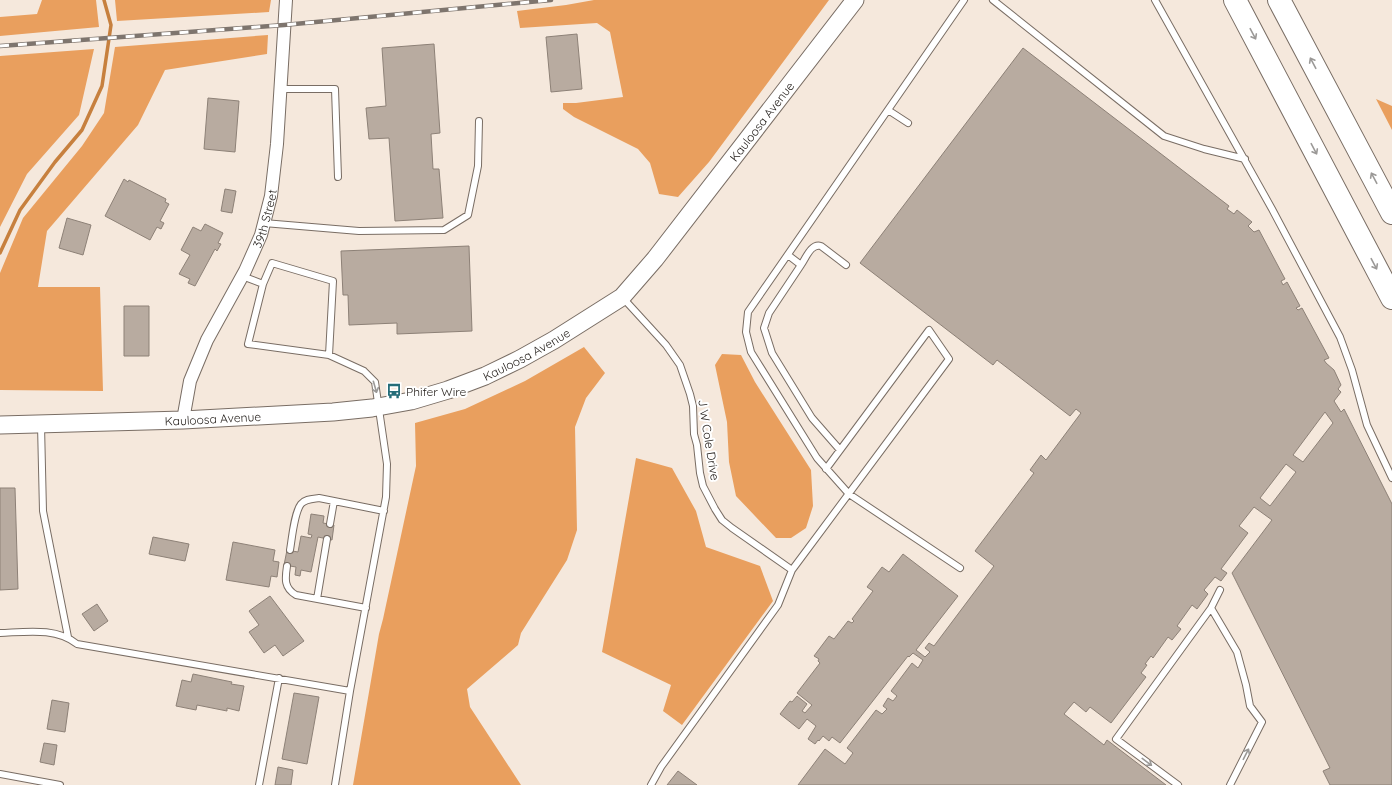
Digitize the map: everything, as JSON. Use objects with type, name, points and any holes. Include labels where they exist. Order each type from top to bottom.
[{"type":"highway","points":[[1235,0],[1392,298]]},
{"type":"highway","points":[[1279,0],[1392,213]]},
{"type":"street","name":"39th Street","points":[[183,420],[190,381],[207,340],[242,276],[261,235],[271,196],[277,144],[286,0]]},
{"type":"street","name":"Kauloosa Avenue","points":[[0,425],[183,420],[333,412],[380,406],[441,392],[485,376],[520,359],[554,340],[622,297],[655,259],[855,0]]},
{"type":"lane","points":[[960,568],[849,494],[817,458],[751,352],[746,332],[748,312],[964,0]]},
{"type":"lane","points":[[993,0],[1164,136],[1245,160]]},
{"type":"lane","points":[[1155,0],[1245,160],[1340,337],[1352,370],[1367,425],[1392,478]]},
{"type":"lane","points":[[281,89],[335,89],[338,177]]},
{"type":"lane","points":[[888,110],[908,123]]},
{"type":"lane","points":[[264,223],[359,231],[444,230],[468,215],[478,166],[479,121]]},
{"type":"lane","points":[[840,450],[812,418],[772,353],[764,328],[768,313],[813,246],[817,245],[846,265]]},
{"type":"lane","points":[[788,255],[801,265]]},
{"type":"lane","points":[[329,355],[333,281],[272,263],[262,284],[248,344],[329,355],[364,371],[370,376],[375,382],[380,406],[388,464],[384,510],[350,691],[335,785]]},
{"type":"lane","points":[[242,276],[262,284]]},
{"type":"lane","name":"J W Cole Drive","points":[[622,297],[666,345],[680,365],[693,406],[694,434],[698,445],[700,473],[703,486],[715,509],[722,520],[732,528],[792,570]]},
{"type":"lane","points":[[651,785],[661,767],[778,605],[792,570],[949,359],[929,330],[826,468]]},
{"type":"lane","points":[[41,423],[43,510],[68,637]]},
{"type":"lane","points":[[290,550],[298,510],[302,503],[310,499],[319,498],[384,510]]},
{"type":"lane","points":[[330,524],[334,501]]},
{"type":"lane","points":[[317,599],[327,539]]},
{"type":"lane","points":[[287,566],[286,582],[290,591],[296,595],[366,608]]},
{"type":"lane","points":[[1178,785],[1116,738],[1211,608],[1220,590]]},
{"type":"lane","points":[[1211,608],[1237,652],[1250,706],[1262,722],[1230,785]]},
{"type":"lane","points":[[0,633],[48,632],[68,637],[77,644],[350,691]]},
{"type":"lane","points":[[259,785],[279,678]]},
{"type":"lane","points":[[0,774],[60,785]]},
{"type":"shaded area","points":[[42,0],[96,0],[99,27],[0,36],[0,17],[37,14]]},
{"type":"shaded area","points":[[115,0],[271,0],[269,12],[117,21]]},
{"type":"shaded area","points":[[594,0],[829,0],[709,162],[678,197],[659,194],[650,163],[638,149],[574,117],[563,109],[563,103],[576,103],[623,97],[610,32],[597,23],[520,28],[517,11]]},
{"type":"shaded area","points":[[268,35],[267,54],[165,70],[138,125],[47,231],[38,287],[100,287],[103,391],[0,390],[0,273],[23,218],[82,146],[104,113],[115,47]]},
{"type":"shaded area","points":[[94,49],[79,115],[27,174],[0,227],[0,56]]},
{"type":"shaded area","points":[[1376,99],[1392,106],[1392,130]]},
{"type":"shaded area","points":[[584,347],[605,373],[586,398],[575,427],[577,530],[567,560],[521,633],[518,645],[467,689],[470,707],[521,785],[353,785],[379,634],[416,466],[415,423],[465,409],[525,381]]},
{"type":"shaded area","points":[[722,354],[741,355],[755,382],[811,470],[813,506],[806,528],[791,538],[776,538],[736,496],[729,462],[727,422],[715,365]]},
{"type":"shaded area","points":[[636,458],[672,468],[696,511],[706,547],[760,566],[773,601],[682,725],[663,711],[671,685],[602,652]]},
{"type":"building","points":[[577,34],[582,89],[551,92],[546,37]]},
{"type":"building","points":[[434,44],[440,133],[431,134],[433,169],[439,169],[443,218],[395,221],[389,138],[369,139],[366,108],[386,106],[382,48]]},
{"type":"building","points":[[1023,48],[1229,206],[1227,209],[1234,214],[1237,210],[1252,222],[1248,226],[1254,232],[1259,230],[1285,279],[1281,281],[1283,285],[1287,282],[1300,306],[1296,308],[1298,310],[1302,308],[1329,358],[1324,360],[1334,370],[1341,385],[1338,389],[1341,392],[1334,401],[1341,412],[1344,409],[1392,504],[1392,785],[1330,785],[1323,771],[1330,768],[1232,573],[1272,520],[1254,507],[1239,526],[1248,533],[1221,569],[1227,573],[1221,581],[1215,577],[1204,590],[1208,594],[1197,609],[1192,605],[1177,626],[1181,629],[1172,640],[1168,637],[1153,658],[1151,656],[1141,673],[1146,677],[1111,723],[1090,707],[1086,712],[1074,702],[1064,714],[1104,745],[1107,740],[1166,785],[798,785],[825,749],[845,764],[853,753],[847,748],[876,710],[882,714],[887,709],[883,706],[888,698],[893,701],[897,696],[891,691],[912,663],[918,668],[923,660],[913,653],[909,657],[908,656],[840,743],[832,737],[829,741],[823,736],[815,744],[808,739],[816,726],[807,719],[799,729],[780,714],[790,701],[792,702],[797,696],[807,704],[802,711],[805,713],[812,705],[797,693],[820,663],[818,661],[819,659],[814,656],[829,636],[834,639],[848,621],[852,623],[854,621],[852,619],[873,591],[867,587],[882,567],[889,572],[903,554],[958,596],[916,650],[925,657],[930,652],[925,648],[929,643],[934,646],[994,566],[975,551],[1034,473],[1030,470],[1041,455],[1046,460],[1081,413],[1076,409],[1070,416],[997,360],[993,365],[860,263]],"holes":[[[1325,412],[1333,423],[1303,462],[1293,455]],[[1286,464],[1296,472],[1270,506],[1260,498]]]},
{"type":"building","points":[[208,98],[239,101],[235,152],[204,149]]},
{"type":"building","points":[[124,179],[128,182],[129,180],[166,199],[165,202],[169,204],[160,221],[164,223],[161,229],[157,227],[150,240],[105,216]]},
{"type":"building","points":[[225,189],[236,191],[232,213],[221,211]]},
{"type":"building","points":[[67,218],[91,225],[83,255],[59,248]]},
{"type":"building","points":[[205,224],[223,233],[218,243],[221,244],[217,251],[215,249],[195,286],[188,283],[190,279],[179,274],[190,255],[181,250],[193,227],[201,231]]},
{"type":"building","points":[[469,246],[472,331],[397,334],[397,323],[349,325],[348,295],[343,295],[341,251]]},
{"type":"building","points":[[124,306],[149,306],[149,356],[124,356]]},
{"type":"building","points":[[0,488],[15,488],[18,589],[0,590]]},
{"type":"building","points":[[311,514],[324,516],[323,523],[334,525],[332,540],[318,537],[311,572],[301,570],[300,576],[295,575],[296,567],[284,565],[287,550],[298,552],[301,536],[311,538],[312,535],[308,534]]},
{"type":"building","points":[[153,537],[189,544],[185,561],[149,554]]},
{"type":"building","points":[[233,542],[275,550],[273,561],[279,562],[277,577],[271,576],[269,587],[226,580]]},
{"type":"building","points":[[270,596],[304,641],[283,656],[275,645],[264,653],[249,632],[259,625],[249,611]]},
{"type":"building","points":[[97,604],[108,621],[94,631],[82,614]]},
{"type":"building","points":[[193,674],[244,686],[239,711],[227,708],[227,711],[197,705],[196,710],[176,706],[182,680],[191,682]]},
{"type":"building","points":[[294,693],[319,697],[307,764],[282,759]]},
{"type":"building","points":[[52,700],[69,703],[65,732],[47,729]]},
{"type":"building","points":[[44,743],[57,745],[54,765],[40,762]]},
{"type":"building","points":[[278,767],[293,770],[291,785],[275,785]]},
{"type":"building","points":[[678,771],[697,785],[667,785]]},
{"type":"waterway","points":[[0,253],[20,210],[55,162],[82,130],[102,86],[111,25],[104,0]]},
{"type":"railway","points":[[0,46],[284,25],[551,0]]},
{"type":"place","name":"Phifer Wire","points":[[394,391]]}]
